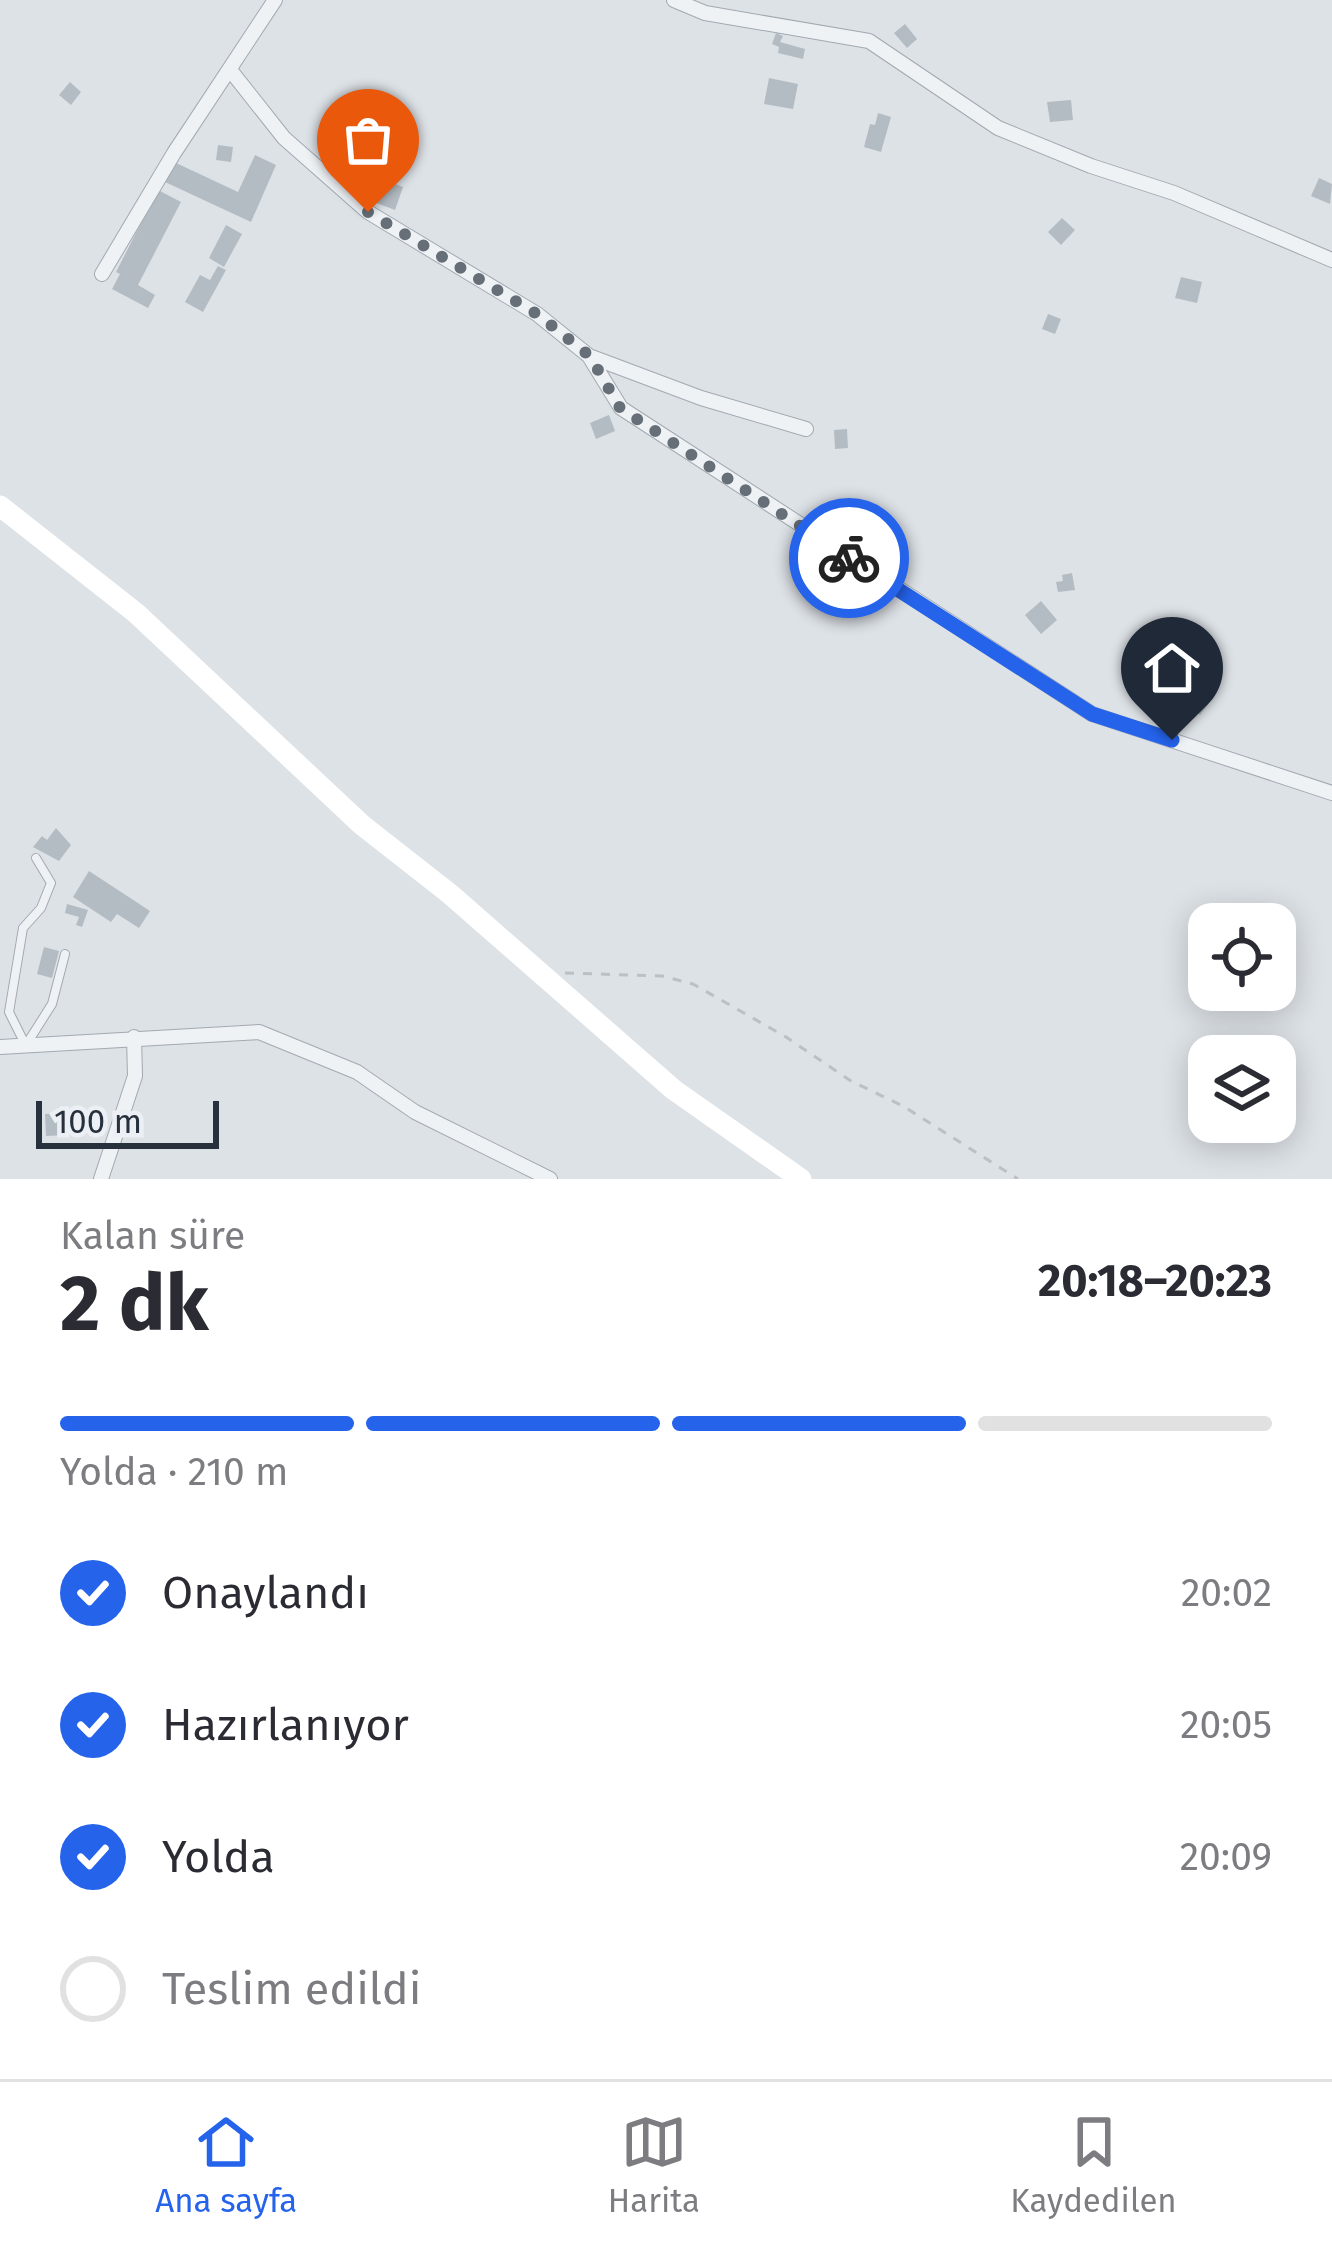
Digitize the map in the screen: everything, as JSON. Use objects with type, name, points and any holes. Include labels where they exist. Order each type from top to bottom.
[{"type":"street","points":[[102,274],[174,153],[275,0]]},
{"type":"street","points":[[674,0],[705,13],[869,41],[998,128],[1174,193],[1332,260]]},
{"type":"street","points":[[231,71],[284,138],[368,212],[537,314],[590,356],[700,398],[806,429]]},
{"type":"street","points":[[590,356],[620,408],[1092,714],[1332,793]]},
{"type":"street","points":[[0,506],[136,613],[345,810],[450,894],[674,1090],[801,1179]]},
{"type":"street","points":[[0,1047],[260,1032],[357,1072],[415,1112],[550,1179]]},
{"type":"street","points":[[101,1179],[135,1076],[134,1037]]},
{"type":"lane","points":[[26,1045],[9,1012],[23,928],[41,908],[51,883],[36,858]]},
{"type":"lane","points":[[26,1045],[52,1004],[65,954]]},
{"type":"path","points":[[535,973],[662,976],[693,984],[1018,1179]]},
{"type":"building","points":[[905,24],[917,39],[907,48],[894,33]]},
{"type":"building","points":[[776,33],[783,36],[780,42],[805,49],[803,59],[778,53],[779,47],[772,44]]},
{"type":"building","points":[[769,78],[798,84],[793,109],[764,104]]},
{"type":"building","points":[[70,82],[81,92],[71,105],[59,95]]},
{"type":"building","points":[[1071,100],[1073,120],[1050,122],[1047,102]]},
{"type":"building","points":[[878,113],[891,117],[881,152],[864,147]]},
{"type":"building","points":[[218,145],[233,147],[231,162],[216,160]]},
{"type":"building","points":[[255,155],[276,165],[251,222],[165,182],[174,162],[238,192]]},
{"type":"building","points":[[1319,178],[1332,184],[1330,204],[1311,196]]},
{"type":"building","points":[[383,179],[403,187],[395,210],[374,202]]},
{"type":"building","points":[[158,190],[181,202],[138,285],[155,295],[148,308],[112,289]]},
{"type":"building","points":[[1062,218],[1075,230],[1061,245],[1048,232]]},
{"type":"building","points":[[226,225],[242,234],[224,267],[209,258]]},
{"type":"building","points":[[218,266],[226,270],[203,312],[185,302],[200,275],[210,280]]},
{"type":"building","points":[[1181,277],[1202,282],[1197,303],[1175,298]]},
{"type":"building","points":[[1048,314],[1061,319],[1055,334],[1042,329]]},
{"type":"building","points":[[609,415],[615,431],[596,439],[590,423]]},
{"type":"building","points":[[847,429],[848,448],[835,449],[834,430]]},
{"type":"building","points":[[1072,573],[1075,590],[1058,592],[1056,582]]},
{"type":"building","points":[[1041,601],[1057,620],[1041,634],[1025,615]]},
{"type":"building","points":[[1197,683],[1214,697],[1200,715],[1186,697]]},
{"type":"building","points":[[56,828],[71,845],[59,861],[33,847]]},
{"type":"building","points":[[89,871],[150,911],[139,928],[117,914],[111,922],[73,897]]},
{"type":"building","points":[[67,904],[88,910],[82,927],[76,925],[79,917],[65,913]]},
{"type":"building","points":[[44,947],[59,951],[52,978],[37,974]]},
{"type":"building","points":[[58,1107],[68,1107],[69,1135],[46,1136],[45,1114],[58,1113]]},
{"type":"way so far","points":[[368,212],[537,314],[590,356],[620,408],[849,558]]},
{"type":"route","points":[[849,558],[1092,714],[1172,740]]}]
